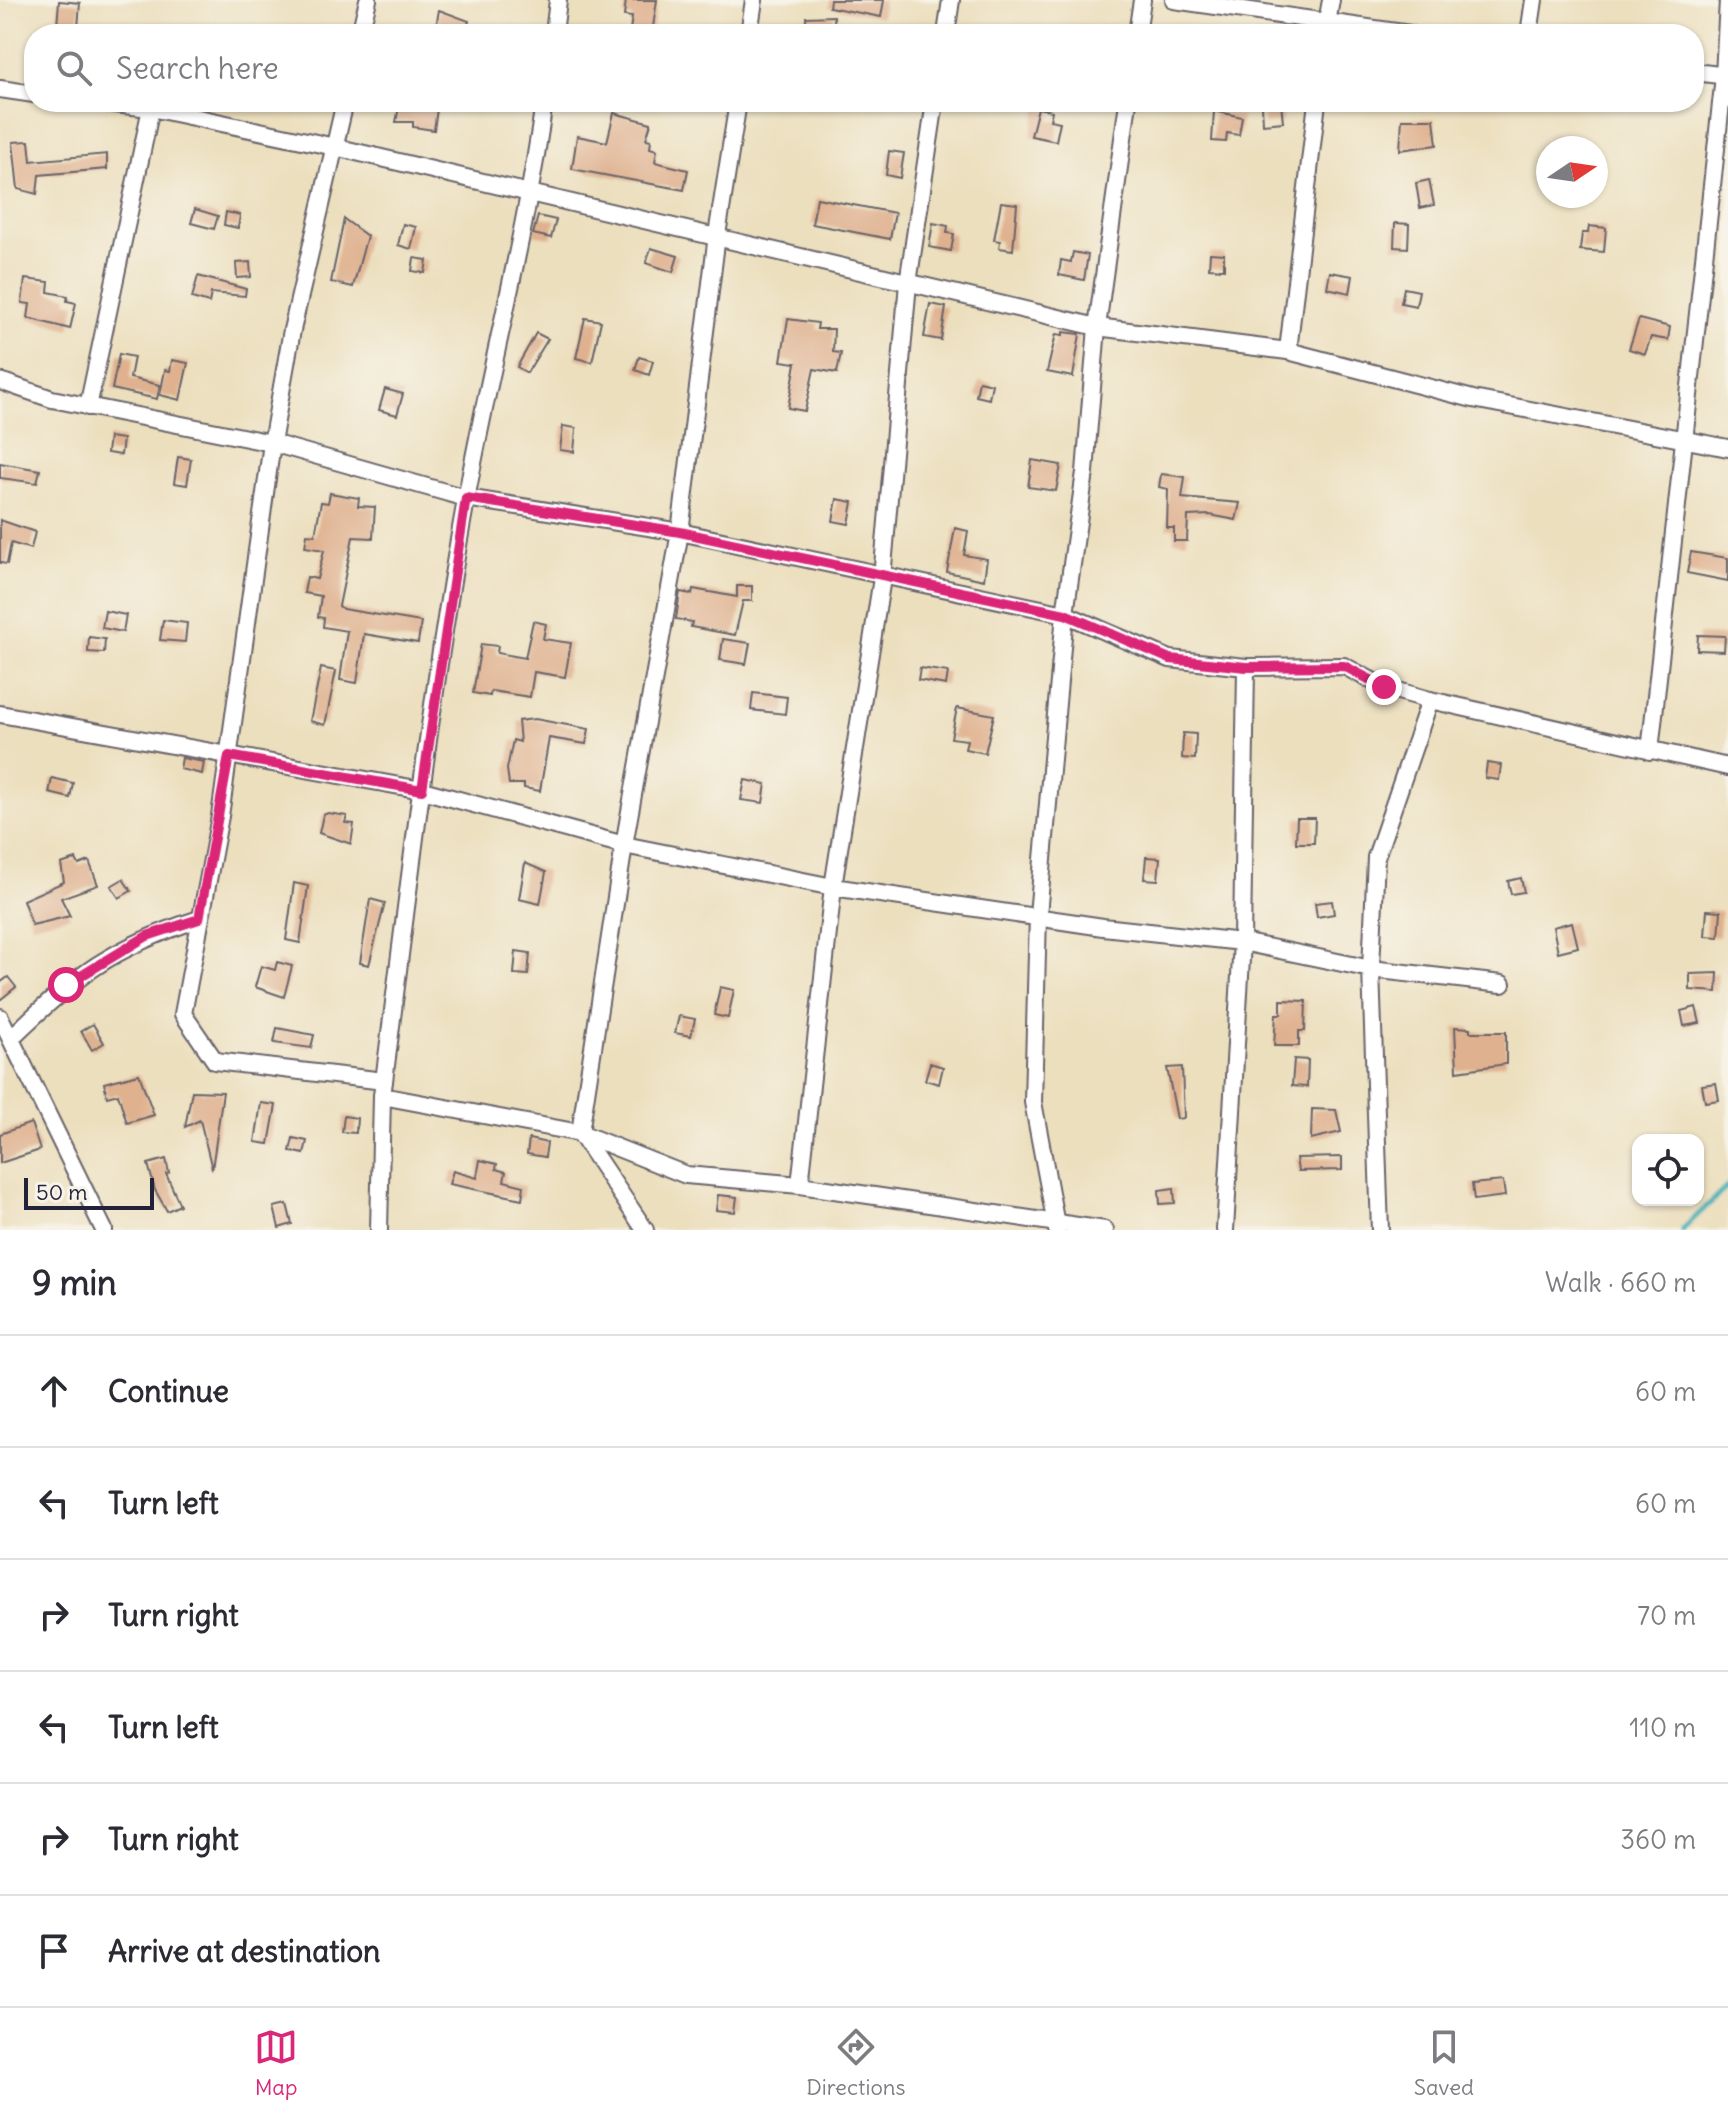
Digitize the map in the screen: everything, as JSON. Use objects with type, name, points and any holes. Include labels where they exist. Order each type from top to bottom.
[{"type":"street","points":[[362,24],[368,0]]},
{"type":"street","points":[[555,24],[558,0]]},
{"type":"street","points":[[750,24],[754,0]]},
{"type":"street","points":[[947,24],[951,0]]},
{"type":"street","points":[[1138,24],[1142,0]]},
{"type":"street","points":[[1174,0],[1304,24]]},
{"type":"street","points":[[1327,24],[1331,0]]},
{"type":"street","points":[[1530,24],[1534,0]]},
{"type":"street","points":[[1650,751],[1726,76],[1728,0]]},
{"type":"street","points":[[1704,73],[1726,76]]},
{"type":"street","points":[[0,89],[24,93]]},
{"type":"street","points":[[88,407],[150,112]]},
{"type":"street","points":[[170,112],[717,235],[1097,327],[1288,351],[1473,399],[1728,448]]},
{"type":"street","points":[[343,112],[292,330],[272,443],[229,756],[183,1014],[215,1061],[383,1089],[580,1133],[686,1175],[800,1185],[1057,1227],[1105,1230]]},
{"type":"street","points":[[379,1230],[383,1089],[422,790],[466,498],[532,193],[543,112]]},
{"type":"street","points":[[645,1230],[580,1133],[624,845],[680,532],[717,235],[736,112]]},
{"type":"street","points":[[800,1185],[833,887],[882,578],[908,283],[934,112]]},
{"type":"street","points":[[1057,1227],[1033,1102],[1038,915],[1065,614],[1085,472],[1097,327],[1127,112]]},
{"type":"street","points":[[1288,351],[1316,112]]},
{"type":"street","points":[[0,381],[88,407],[272,443],[466,498],[680,532],[882,578],[1065,614],[1170,659],[1246,667],[1344,666],[1384,687],[1430,700],[1728,767]]},
{"type":"street","points":[[1225,1230],[1242,942],[1246,667]]},
{"type":"street","points":[[1380,1230],[1371,969],[1376,857],[1430,700]]},
{"type":"street","points":[[0,714],[422,790],[624,845],[833,887],[1103,927],[1242,942],[1371,969],[1502,984]]},
{"type":"street","points":[[12,1037],[66,985],[104,960],[147,936],[199,919]]},
{"type":"street","points":[[0,1017],[104,1230]]},
{"type":"building","points":[[626,0],[657,0],[653,24],[631,24],[632,17],[624,16]]},
{"type":"building","points":[[830,0],[884,0],[881,17],[829,7]]},
{"type":"building","points":[[59,1],[80,3],[78,24],[57,24]]},
{"type":"building","points":[[439,10],[469,21],[468,24],[436,24]]},
{"type":"building","points":[[834,16],[834,24],[806,24],[806,17]]},
{"type":"building","points":[[398,112],[437,112],[434,130],[413,127],[413,122],[396,122]]},
{"type":"building","points":[[1037,112],[1052,112],[1050,120],[1060,122],[1056,141],[1031,136]]},
{"type":"building","points":[[1214,112],[1242,117],[1239,135],[1227,133],[1226,142],[1212,141]]},
{"type":"building","points":[[1262,112],[1282,112],[1283,122],[1263,124]]},
{"type":"building","points":[[614,113],[651,123],[646,139],[651,140],[650,148],[657,150],[655,162],[688,170],[684,190],[572,169],[577,136],[607,142]]},
{"type":"building","points":[[1402,119],[1434,119],[1437,145],[1400,150]]},
{"type":"building","points":[[29,141],[31,161],[107,154],[107,169],[39,175],[37,194],[18,189],[13,142]]},
{"type":"building","points":[[889,151],[904,153],[900,178],[886,175]]},
{"type":"building","points":[[1429,180],[1434,205],[1420,208],[1416,183]]},
{"type":"building","points":[[817,198],[895,213],[890,239],[812,224]]},
{"type":"building","points":[[1001,202],[1017,204],[1013,250],[999,248],[1000,241],[994,240]]},
{"type":"building","points":[[195,209],[218,216],[214,229],[191,223]]},
{"type":"building","points":[[226,212],[240,215],[238,228],[224,225]]},
{"type":"building","points":[[538,216],[556,220],[551,238],[533,234]]},
{"type":"building","points":[[344,219],[367,236],[353,287],[331,282]]},
{"type":"building","points":[[933,223],[948,226],[947,233],[954,234],[951,251],[929,247]]},
{"type":"building","points":[[1395,223],[1409,224],[1408,248],[1394,247]]},
{"type":"building","points":[[403,224],[416,227],[411,249],[398,245]]},
{"type":"building","points":[[1589,226],[1606,228],[1604,252],[1580,250],[1582,233],[1588,233]]},
{"type":"building","points":[[651,248],[678,256],[673,272],[646,263]]},
{"type":"building","points":[[1073,252],[1088,255],[1084,280],[1059,275],[1061,260],[1071,262]]},
{"type":"building","points":[[1210,253],[1224,254],[1224,269],[1209,268]]},
{"type":"building","points":[[414,258],[427,260],[425,273],[412,271]]},
{"type":"building","points":[[250,262],[251,277],[237,278],[236,263]]},
{"type":"building","points":[[1330,272],[1353,276],[1350,293],[1327,288]]},
{"type":"building","points":[[198,276],[246,289],[245,296],[211,293],[209,303],[192,298]]},
{"type":"building","points":[[25,279],[49,282],[48,292],[68,296],[67,301],[76,303],[70,329],[28,318],[30,304],[22,303]]},
{"type":"building","points":[[1404,288],[1419,291],[1416,306],[1401,303]]},
{"type":"building","points":[[930,304],[946,307],[941,340],[924,337]]},
{"type":"building","points":[[585,318],[601,321],[592,362],[576,358]]},
{"type":"building","points":[[788,319],[818,323],[817,329],[834,329],[833,352],[841,353],[837,373],[814,369],[805,411],[788,408],[796,363],[781,361]]},
{"type":"building","points":[[1639,319],[1670,327],[1668,340],[1651,337],[1645,354],[1629,349]]},
{"type":"building","points":[[1063,332],[1080,334],[1073,377],[1047,372],[1056,334],[1063,335]]},
{"type":"building","points":[[536,333],[548,339],[527,373],[517,367]]},
{"type":"building","points":[[119,354],[134,357],[130,378],[160,385],[157,399],[112,389]]},
{"type":"building","points":[[639,357],[653,361],[649,375],[635,370]]},
{"type":"building","points":[[172,360],[188,363],[180,400],[160,395],[165,370],[170,371]]},
{"type":"building","points":[[979,381],[992,384],[989,399],[976,396]]},
{"type":"building","points":[[385,389],[403,394],[397,415],[379,410]]},
{"type":"building","points":[[563,426],[576,428],[574,452],[560,450]]},
{"type":"building","points":[[109,437],[123,439],[121,455],[107,453]]},
{"type":"building","points":[[178,457],[191,459],[187,485],[174,483]]},
{"type":"building","points":[[1032,460],[1061,465],[1056,491],[1028,487]]},
{"type":"building","points":[[0,463],[40,470],[37,483],[0,478]]},
{"type":"building","points":[[1161,474],[1185,477],[1182,498],[1240,503],[1236,520],[1210,515],[1188,516],[1187,541],[1174,541],[1174,528],[1167,528],[1168,489],[1159,487]]},
{"type":"building","points":[[330,493],[359,498],[358,506],[375,507],[373,538],[353,537],[339,606],[421,622],[418,643],[364,634],[357,683],[340,680],[347,631],[323,627],[324,618],[318,617],[321,596],[304,593],[307,577],[317,579],[324,550],[305,547],[307,534],[315,535],[321,502],[328,503]]},
{"type":"building","points":[[837,499],[853,502],[849,524],[833,521]]},
{"type":"building","points":[[0,520],[35,532],[31,549],[11,543],[7,564],[0,563]]},
{"type":"building","points":[[955,528],[968,531],[964,555],[987,559],[984,580],[947,572]]},
{"type":"building","points":[[1691,552],[1728,558],[1728,581],[1687,573]]},
{"type":"building","points":[[737,586],[752,586],[752,601],[743,601],[735,635],[691,627],[692,622],[676,619],[680,592],[692,594],[693,589],[737,597]]},
{"type":"building","points":[[105,611],[126,615],[123,632],[102,628]]},
{"type":"building","points":[[163,620],[187,623],[185,642],[160,640]]},
{"type":"building","points":[[533,621],[546,624],[543,639],[571,643],[565,677],[534,672],[530,697],[491,691],[490,696],[473,693],[481,644],[498,646],[497,653],[525,658]]},
{"type":"building","points":[[1698,635],[1725,636],[1724,651],[1697,650]]},
{"type":"building","points":[[89,637],[105,639],[104,653],[88,652]]},
{"type":"building","points":[[723,639],[750,643],[746,664],[720,660]]},
{"type":"building","points":[[321,668],[336,671],[325,725],[310,721]]},
{"type":"building","points":[[920,668],[948,672],[946,685],[918,680]]},
{"type":"building","points":[[753,693],[787,697],[785,714],[751,710]]},
{"type":"building","points":[[957,708],[994,715],[985,753],[965,749],[967,740],[951,738]]},
{"type":"building","points":[[535,719],[589,729],[586,744],[549,738],[540,791],[524,788],[524,784],[509,784],[507,769],[513,740],[520,742],[518,721]]},
{"type":"building","points":[[1183,733],[1196,734],[1195,759],[1182,758]]},
{"type":"building","points":[[182,758],[204,762],[202,774],[180,769]]},
{"type":"building","points":[[1487,763],[1501,765],[1499,780],[1485,778]]},
{"type":"building","points":[[52,778],[73,783],[70,798],[49,793]]},
{"type":"building","points":[[745,780],[766,784],[763,803],[741,800]]},
{"type":"building","points":[[323,815],[347,816],[345,823],[354,824],[351,844],[319,833]]},
{"type":"building","points":[[1297,818],[1315,818],[1314,843],[1296,843]]},
{"type":"building","points":[[1146,857],[1160,858],[1158,880],[1144,879]]},
{"type":"building","points":[[76,859],[79,865],[89,861],[98,885],[61,898],[70,916],[32,925],[23,900],[64,882],[61,864]]},
{"type":"building","points":[[525,863],[546,872],[540,904],[519,899]]},
{"type":"building","points":[[1521,878],[1524,892],[1511,894],[1508,881]]},
{"type":"building","points":[[123,879],[131,891],[119,898],[111,886]]},
{"type":"building","points":[[294,883],[308,886],[300,943],[286,940]]},
{"type":"building","points":[[370,899],[385,903],[369,965],[360,963]]},
{"type":"building","points":[[1332,901],[1334,914],[1317,917],[1315,903]]},
{"type":"building","points":[[1707,910],[1721,911],[1719,937],[1705,936]]},
{"type":"building","points":[[1572,922],[1578,947],[1558,952],[1553,927]]},
{"type":"building","points":[[516,951],[530,953],[528,975],[514,974]]},
{"type":"building","points":[[277,962],[292,966],[284,997],[255,987],[261,966],[275,970]]},
{"type":"building","points":[[1718,973],[1717,992],[1690,990],[1690,974]]},
{"type":"building","points":[[8,977],[16,987],[0,1000],[0,983]]},
{"type":"building","points":[[720,987],[734,990],[728,1018],[714,1015]]},
{"type":"building","points":[[1281,1000],[1306,1001],[1305,1031],[1299,1031],[1299,1046],[1274,1046],[1276,1014],[1281,1014]]},
{"type":"building","points":[[1696,1007],[1700,1023],[1684,1026],[1681,1011]]},
{"type":"building","points":[[679,1016],[695,1019],[691,1036],[675,1033]]},
{"type":"building","points":[[93,1024],[104,1043],[92,1050],[81,1031]]},
{"type":"building","points":[[1455,1027],[1470,1028],[1470,1032],[1506,1032],[1506,1064],[1457,1071]]},
{"type":"building","points":[[277,1028],[314,1035],[311,1048],[274,1043]]},
{"type":"building","points":[[1294,1059],[1308,1060],[1307,1087],[1292,1086]]},
{"type":"building","points":[[930,1063],[943,1067],[939,1084],[925,1080]]},
{"type":"building","points":[[1182,1067],[1184,1118],[1177,1119],[1167,1068]]},
{"type":"building","points":[[139,1074],[154,1115],[127,1123],[118,1094],[107,1097],[104,1083]]},
{"type":"building","points":[[1716,1083],[1719,1100],[1705,1102],[1702,1085]]},
{"type":"building","points":[[192,1091],[223,1092],[212,1169],[200,1120],[185,1127]]},
{"type":"building","points":[[261,1103],[276,1105],[269,1144],[255,1142]]},
{"type":"building","points":[[1312,1109],[1336,1110],[1341,1132],[1311,1139]]},
{"type":"building","points":[[344,1116],[357,1118],[356,1133],[342,1132]]},
{"type":"building","points":[[31,1123],[40,1150],[0,1163],[0,1134]]},
{"type":"building","points":[[293,1138],[307,1141],[304,1154],[290,1151]]},
{"type":"building","points":[[529,1139],[547,1143],[545,1157],[527,1154]]},
{"type":"building","points":[[1342,1157],[1342,1170],[1298,1171],[1296,1158]]},
{"type":"building","points":[[166,1159],[169,1173],[166,1174],[180,1205],[167,1211],[155,1190],[148,1164]]},
{"type":"building","points":[[480,1160],[497,1164],[496,1169],[506,1172],[504,1181],[524,1186],[522,1199],[449,1184],[453,1171],[477,1178]]},
{"type":"building","points":[[1503,1181],[1505,1196],[1474,1200],[1472,1184]]},
{"type":"building","points":[[1174,1188],[1175,1203],[1160,1204],[1159,1190]]},
{"type":"building","points":[[718,1195],[737,1197],[735,1212],[716,1210]]},
{"type":"building","points":[[287,1204],[292,1224],[279,1228],[274,1207]]},
{"type":"waterway","points":[[1682,1230],[1728,1186]]},
{"type":"route","points":[[66,985],[147,936],[199,919],[229,756],[422,790],[466,498],[680,532],[882,578],[1065,614],[1170,659],[1246,667],[1344,666],[1384,687]]}]
